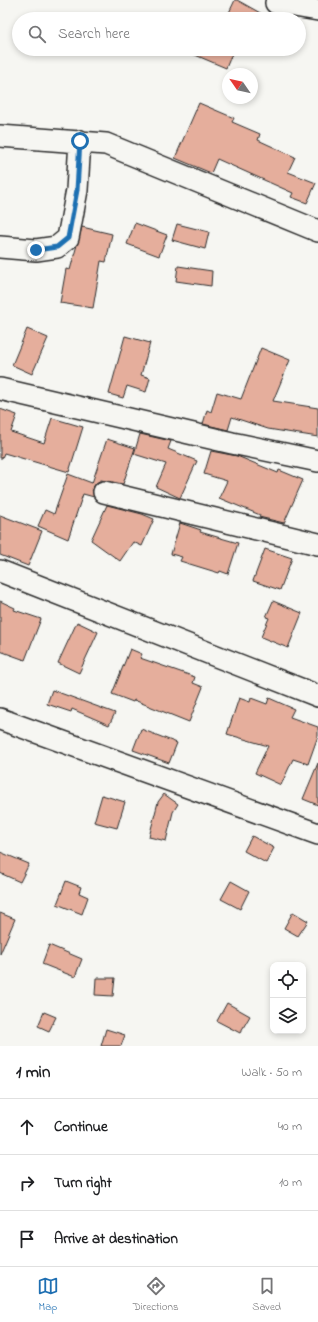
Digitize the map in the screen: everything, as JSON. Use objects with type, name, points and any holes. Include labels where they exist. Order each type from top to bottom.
[{"type":"street","points":[[276,3],[318,10]]},
{"type":"street","points":[[0,136],[106,144],[318,231]]},
{"type":"street","points":[[0,246],[36,250],[57,247],[68,238],[77,190],[80,141]]},
{"type":"street","points":[[0,389],[232,443],[318,460]]},
{"type":"street","points":[[104,492],[318,544]]},
{"type":"street","points":[[0,571],[318,696]]},
{"type":"street","points":[[0,719],[318,834]]},
{"type":"building","points":[[235,0],[237,0],[258,12],[229,12]]},
{"type":"building","points":[[198,56],[231,56],[226,68]]},
{"type":"building","points":[[199,103],[234,118],[232,122],[260,134],[258,140],[295,157],[288,172],[316,183],[307,203],[291,197],[293,193],[217,159],[211,173],[175,158]]},
{"type":"building","points":[[135,223],[167,235],[159,256],[127,244]]},
{"type":"building","points":[[177,224],[209,232],[205,249],[172,240]]},
{"type":"building","points":[[82,227],[112,234],[106,262],[101,261],[93,308],[60,303],[66,269],[70,270]]},
{"type":"building","points":[[178,266],[212,271],[211,286],[176,281]]},
{"type":"building","points":[[27,329],[48,338],[32,374],[12,365]]},
{"type":"building","points":[[125,336],[150,343],[141,375],[150,378],[146,392],[127,386],[123,398],[109,394]]},
{"type":"building","points":[[261,348],[290,360],[273,401],[318,408],[318,437],[268,429],[232,417],[228,430],[203,424],[207,410],[211,412],[217,392],[241,399]]},
{"type":"building","points":[[0,409],[17,415],[11,432],[44,443],[52,418],[83,427],[69,472],[4,453],[2,458],[0,458]]},
{"type":"building","points":[[140,434],[171,441],[168,449],[197,461],[180,498],[156,487],[166,464],[134,454]]},
{"type":"building","points":[[107,439],[135,448],[123,484],[101,480],[96,483],[92,489],[94,497],[83,494],[68,539],[38,526],[45,510],[54,514],[68,474],[92,483]]},
{"type":"building","points":[[211,451],[237,456],[278,473],[279,470],[303,480],[284,523],[259,517],[260,515],[219,498],[227,481],[204,474]]},
{"type":"building","points":[[107,505],[142,514],[154,519],[142,546],[133,542],[120,561],[91,540]]},
{"type":"building","points":[[0,515],[42,531],[28,566],[0,555]]},
{"type":"building","points":[[180,523],[201,530],[200,532],[238,543],[228,574],[220,571],[219,573],[180,561],[182,557],[171,554]]},
{"type":"building","points":[[265,549],[292,558],[280,590],[253,581]]},
{"type":"building","points":[[0,601],[15,608],[14,610],[41,619],[25,660],[0,651]]},
{"type":"building","points":[[273,601],[302,613],[288,648],[261,637],[269,618],[266,617]]},
{"type":"building","points":[[77,622],[98,632],[79,673],[58,663]]},
{"type":"building","points":[[130,649],[142,654],[140,658],[195,677],[193,683],[203,687],[189,722],[134,700],[133,702],[112,694]]},
{"type":"building","points":[[52,690],[115,713],[109,725],[72,709],[71,712],[47,704]]},
{"type":"building","points":[[239,698],[250,702],[251,698],[267,704],[269,698],[294,709],[290,717],[318,727],[318,736],[308,764],[293,759],[281,785],[255,773],[268,746],[227,734]]},
{"type":"building","points":[[141,729],[177,743],[169,763],[133,750]]},
{"type":"building","points":[[318,763],[318,805],[303,799]]},
{"type":"building","points":[[164,794],[178,804],[173,812],[166,841],[149,837],[158,802]]},
{"type":"building","points":[[102,795],[125,802],[117,828],[94,822]]},
{"type":"building","points":[[252,836],[274,848],[266,863],[244,851]]},
{"type":"building","points":[[0,852],[29,864],[20,882],[0,873]]},
{"type":"building","points":[[66,881],[81,887],[79,893],[88,897],[82,914],[57,904]]},
{"type":"building","points":[[231,881],[249,891],[240,909],[221,899]]},
{"type":"building","points":[[293,912],[308,921],[298,936],[284,928]]},
{"type":"building","points":[[0,913],[15,919],[0,954]]},
{"type":"building","points":[[49,945],[82,959],[75,977],[42,964]]},
{"type":"building","points":[[96,978],[115,978],[113,996],[95,995]]},
{"type":"building","points":[[227,1003],[250,1016],[240,1033],[217,1021]]},
{"type":"building","points":[[44,1012],[56,1017],[49,1031],[38,1026]]},
{"type":"building","points":[[106,1029],[125,1035],[121,1046],[101,1046]]},
{"type":"route","points":[[36,250],[57,247],[68,238],[77,190],[80,141]]}]
